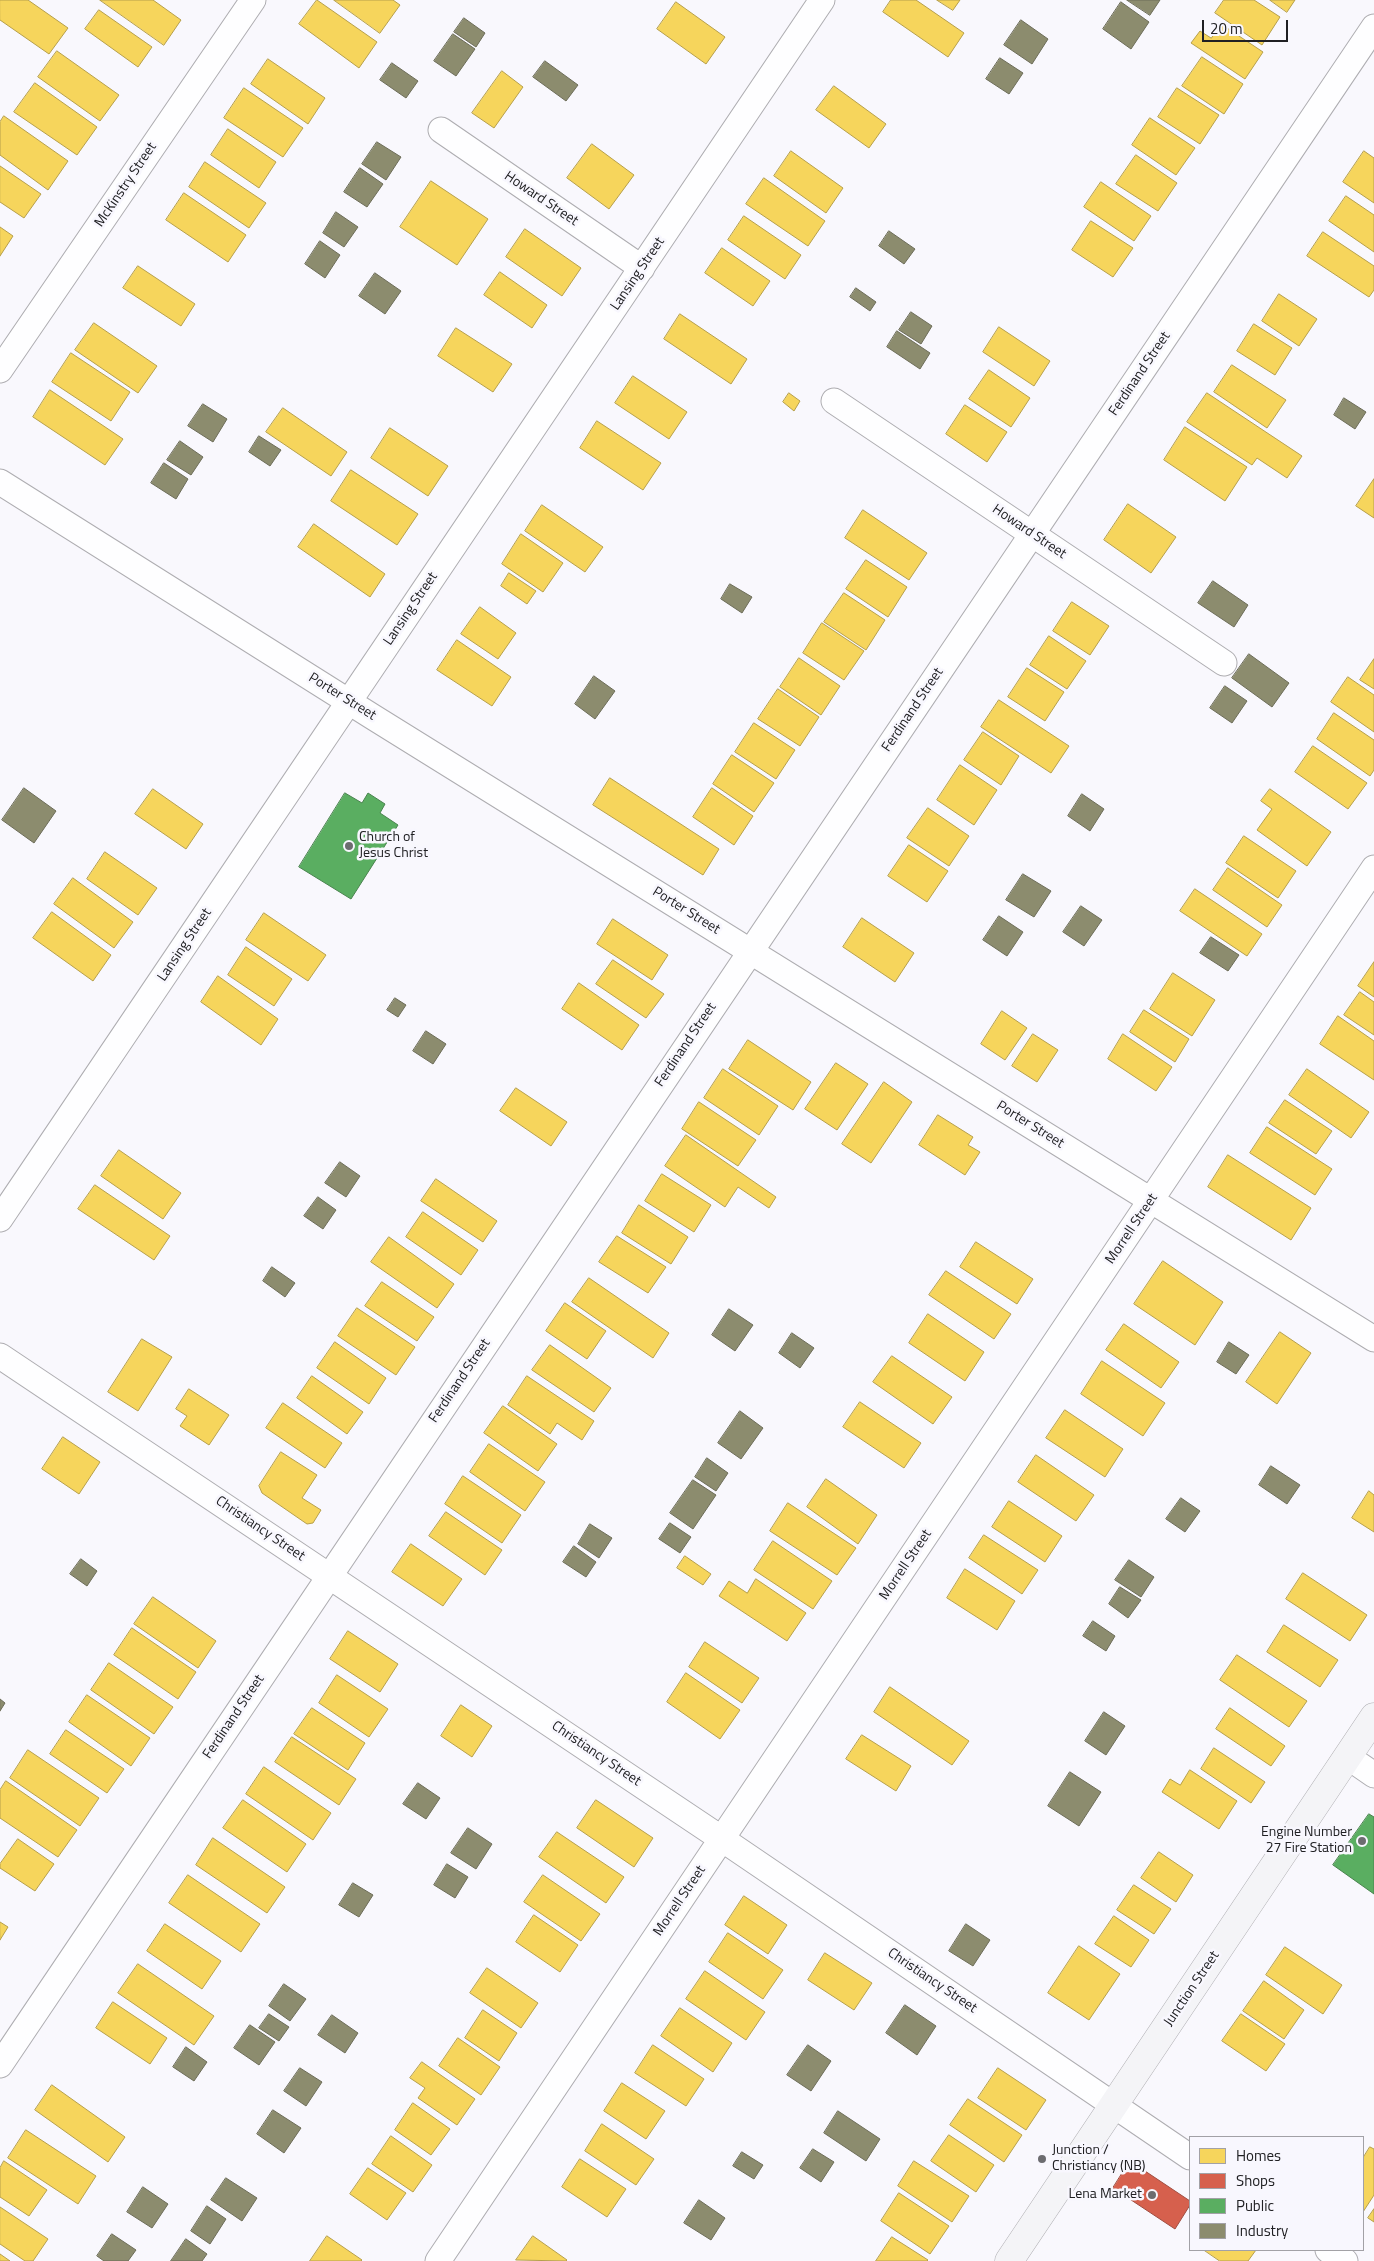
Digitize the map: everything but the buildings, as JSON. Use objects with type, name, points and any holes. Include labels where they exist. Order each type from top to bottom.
[{"type":"street","name":"McKinstry Street","points":[[0,370],[253,0]]},
{"type":"street","name":"Lansing Street","points":[[0,1219],[822,0]]},
{"type":"street","name":"Ferdinand Street","points":[[0,2065],[1374,27]]},
{"type":"street","name":"Howard Street","points":[[441,130],[642,268]]},
{"type":"street","name":"Howard Street","points":[[834,401],[1224,663]]},
{"type":"street","name":"Porter Street","points":[[0,482],[349,702],[1374,1339]]},
{"type":"street","name":"Morrell Street","points":[[438,2261],[1374,868]]},
{"type":"street","name":"Christiancy Street","points":[[0,1356],[330,1575],[1189,2156]]},
{"type":"street","name":"Junction Street","points":[[1009,2261],[1374,1717]]},
{"type":"street","points":[[1348,1757],[1374,1774]]},
{"type":"street","points":[[1330,2251],[1345,2261]]},
{"type":"place","name":"Church of Jesus Christ","points":[[349,846]]},
{"type":"place","name":"Engine Number 27 Fire Station","points":[[1362,1841]]},
{"type":"place","name":"Junction / Christiancy (NB)","points":[[1042,2159]]},
{"type":"place","name":"Lena Market","points":[[1152,2195]]}]
